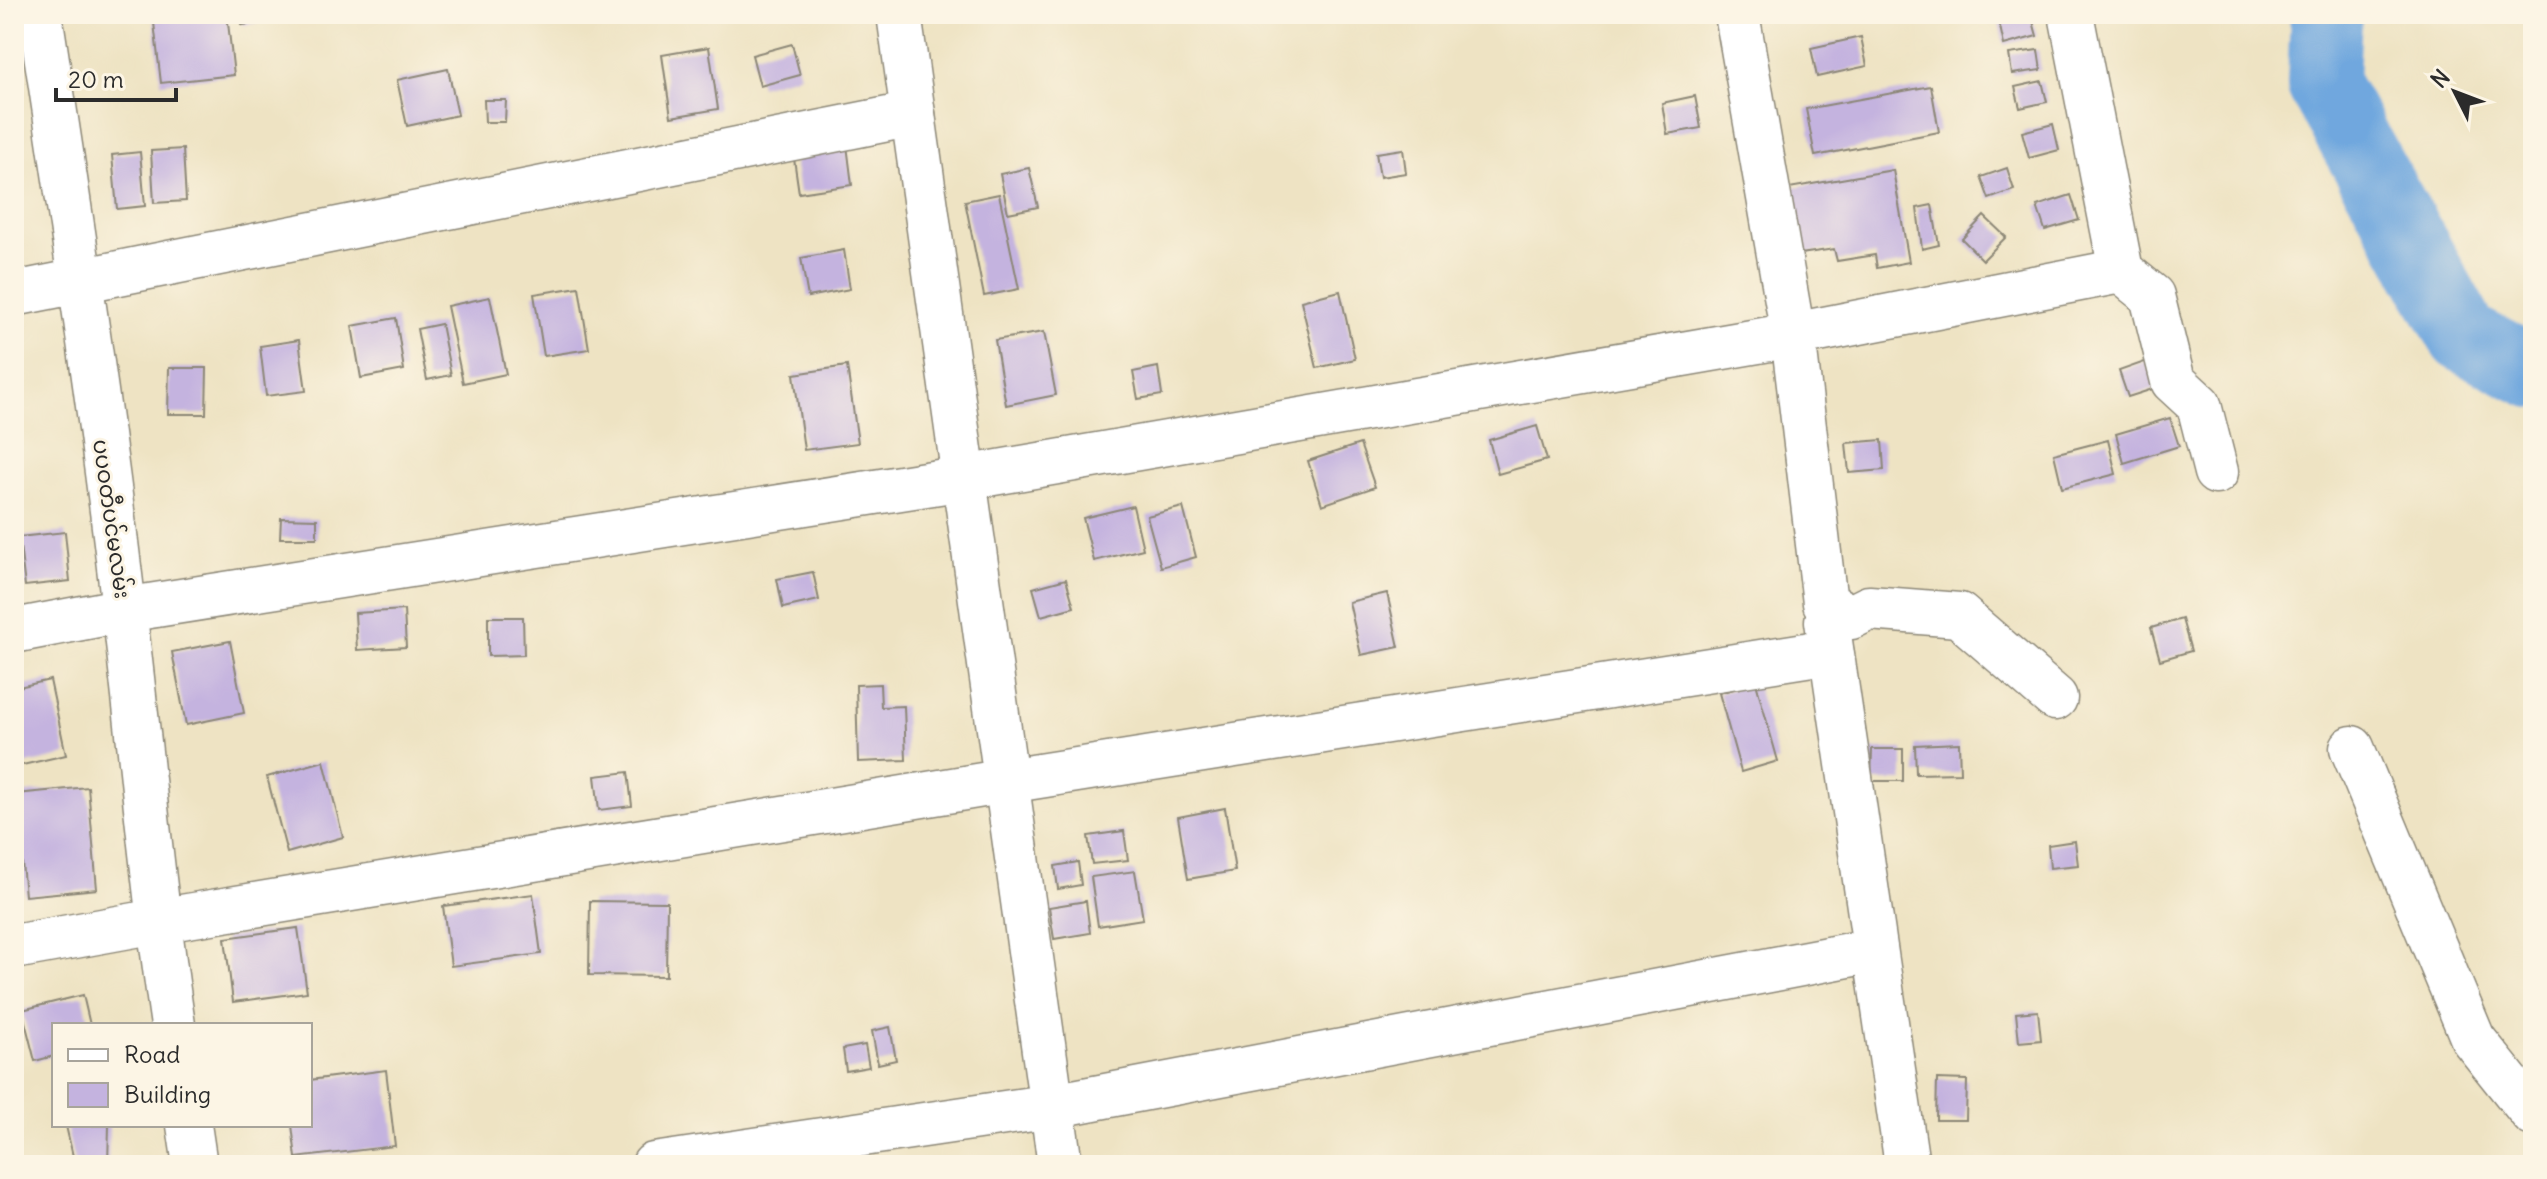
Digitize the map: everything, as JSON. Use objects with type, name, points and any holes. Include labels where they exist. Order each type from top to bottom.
[{"type":"street","name":"ပပဝတီပင်မလမ်း","points":[[40,14],[81,283],[124,610],[157,921],[173,1023]]},
{"type":"street","points":[[899,14],[1060,1165]]},
{"type":"street","points":[[1737,14],[1793,335],[1831,651],[1907,1165]]},
{"type":"street","points":[[2071,14],[2121,271],[2152,296],[2173,381],[2199,405],[2216,472]]},
{"type":"street","points":[[14,294],[913,114]]},
{"type":"street","points":[[14,631],[124,610],[964,478],[1793,335],[2121,271]]},
{"type":"street","points":[[1825,603],[1851,617],[1869,608],[1959,615],[2055,698]]},
{"type":"street","points":[[14,947],[1007,781],[1831,651]]},
{"type":"street","points":[[2352,748],[2473,1039],[2533,1114]]},
{"type":"street","points":[[654,1165],[1052,1106],[1875,950]]},
{"type":"street","points":[[189,1127],[195,1165]]},
{"type":"building","points":[[153,14],[227,14],[234,75],[161,83]]},
{"type":"building","points":[[241,14],[269,14],[270,21],[242,25]]},
{"type":"building","points":[[2031,14],[2037,36],[2004,45],[1999,22]]},
{"type":"building","points":[[1861,37],[1867,66],[1817,77],[1811,48]]},
{"type":"building","points":[[792,44],[800,75],[760,86],[752,55]]},
{"type":"building","points":[[709,47],[718,109],[671,117],[662,55]]},
{"type":"building","points":[[2038,50],[2041,70],[2012,74],[2009,54]]},
{"type":"building","points":[[448,69],[458,115],[407,126],[397,80]]},
{"type":"building","points":[[2042,81],[2047,102],[2020,108],[2015,87]]},
{"type":"building","points":[[1931,86],[1939,132],[1815,156],[1806,109]]},
{"type":"building","points":[[1695,96],[1701,128],[1667,134],[1662,103]]},
{"type":"building","points":[[484,100],[506,100],[505,122],[485,122]]},
{"type":"building","points":[[2053,124],[2059,150],[2029,158],[2022,132]]},
{"type":"building","points":[[847,145],[852,185],[799,193],[793,152]]},
{"type":"building","points":[[183,149],[186,201],[154,203],[151,151]]},
{"type":"building","points":[[1403,149],[1406,173],[1380,177],[1376,153]]},
{"type":"building","points":[[140,152],[145,206],[117,209],[112,155]]},
{"type":"building","points":[[1029,168],[1038,207],[1008,213],[1000,174]]},
{"type":"building","points":[[2007,168],[2014,190],[1989,199],[1981,177]]},
{"type":"building","points":[[1893,170],[1909,262],[1877,268],[1875,255],[1837,261],[1834,249],[1800,254],[1789,188]]},
{"type":"building","points":[[999,194],[1019,289],[984,296],[965,201]]},
{"type":"building","points":[[2071,195],[2079,220],[2045,230],[2037,206]]},
{"type":"building","points":[[1932,205],[1939,245],[1922,249],[1917,208]]},
{"type":"building","points":[[1984,216],[2006,237],[1983,260],[1962,239]]},
{"type":"building","points":[[844,250],[850,289],[808,297],[801,258]]},
{"type":"building","points":[[579,287],[589,349],[544,356],[534,294]]},
{"type":"building","points":[[1340,291],[1355,359],[1317,368],[1301,301]]},
{"type":"building","points":[[490,297],[506,374],[463,383],[447,306]]},
{"type":"building","points":[[396,318],[404,370],[361,378],[352,326]]},
{"type":"building","points":[[441,324],[451,375],[427,380],[417,329]]},
{"type":"building","points":[[1044,332],[1056,395],[1006,405],[995,340]]},
{"type":"building","points":[[299,340],[306,391],[266,396],[260,346]]},
{"type":"building","points":[[2153,359],[2162,386],[2128,397],[2119,371]]},
{"type":"building","points":[[847,366],[858,443],[804,450],[794,374]]},
{"type":"building","points":[[1158,367],[1162,395],[1138,399],[1133,372]]},
{"type":"building","points":[[169,368],[207,368],[206,414],[168,414]]},
{"type":"building","points":[[2170,418],[2179,446],[2124,463],[2116,434]]},
{"type":"building","points":[[1537,426],[1547,460],[1498,474],[1489,440]]},
{"type":"building","points":[[1882,440],[1884,470],[1849,473],[1846,443]]},
{"type":"building","points":[[2108,440],[2116,474],[2062,488],[2054,454]]},
{"type":"building","points":[[1360,444],[1375,487],[1322,505],[1308,461]]},
{"type":"building","points":[[1133,506],[1143,549],[1094,561],[1083,518]]},
{"type":"building","points":[[1183,507],[1196,557],[1161,567],[1147,516]]},
{"type":"building","points":[[281,518],[317,519],[317,538],[280,538]]},
{"type":"building","points":[[65,532],[70,581],[25,586],[19,537]]},
{"type":"building","points":[[813,572],[819,600],[783,608],[777,579]]},
{"type":"building","points":[[1066,579],[1074,607],[1041,616],[1033,588]]},
{"type":"building","points":[[1387,593],[1399,647],[1361,655],[1349,602]]},
{"type":"building","points":[[404,610],[406,647],[357,650],[355,613]]},
{"type":"building","points":[[488,617],[523,617],[524,655],[488,656]]},
{"type":"building","points":[[2182,619],[2191,651],[2160,660],[2151,628]]},
{"type":"building","points":[[230,641],[244,713],[186,725],[172,652]]},
{"type":"building","points":[[50,680],[66,755],[14,767],[14,688]]},
{"type":"building","points":[[1756,683],[1778,761],[1741,772],[1719,693]]},
{"type":"building","points":[[880,684],[881,707],[904,706],[906,760],[858,762],[856,685]]},
{"type":"building","points":[[1959,743],[1960,773],[1916,774],[1915,745]]},
{"type":"building","points":[[1872,749],[1903,749],[1903,781],[1871,781]]},
{"type":"building","points":[[324,761],[343,837],[287,853],[267,777]]},
{"type":"building","points":[[628,772],[632,806],[599,810],[595,776]]},
{"type":"building","points":[[88,787],[97,889],[25,896],[16,794]]},
{"type":"building","points":[[1225,808],[1235,871],[1188,879],[1178,817]]},
{"type":"building","points":[[1124,831],[1128,860],[1092,864],[1088,836]]},
{"type":"building","points":[[2075,841],[2078,865],[2050,868],[2048,845]]},
{"type":"building","points":[[1078,862],[1081,885],[1058,889],[1055,866]]},
{"type":"building","points":[[1135,871],[1143,919],[1098,926],[1091,877]]},
{"type":"building","points":[[533,894],[541,954],[451,966],[443,906]]},
{"type":"building","points":[[590,901],[667,902],[666,976],[589,975]]},
{"type":"building","points":[[1086,901],[1090,933],[1054,939],[1049,907]]},
{"type":"building","points":[[298,928],[307,992],[233,1002],[225,938]]},
{"type":"building","points":[[83,995],[90,1023],[52,1023],[52,1057],[35,1061],[22,1010]]},
{"type":"building","points":[[2038,1011],[2041,1040],[2019,1042],[2016,1013]]},
{"type":"building","points":[[890,1027],[896,1060],[878,1064],[872,1031]]},
{"type":"building","points":[[865,1045],[869,1067],[846,1071],[843,1049]]},
{"type":"building","points":[[386,1070],[395,1146],[296,1158],[292,1127],[312,1127],[312,1080]]},
{"type":"building","points":[[1937,1079],[1967,1080],[1966,1120],[1936,1120]]},
{"type":"building","points":[[66,1127],[109,1127],[108,1165],[75,1165]]},
{"type":"waterway","points":[[2326,14],[2323,84],[2464,337],[2533,372]]}]
